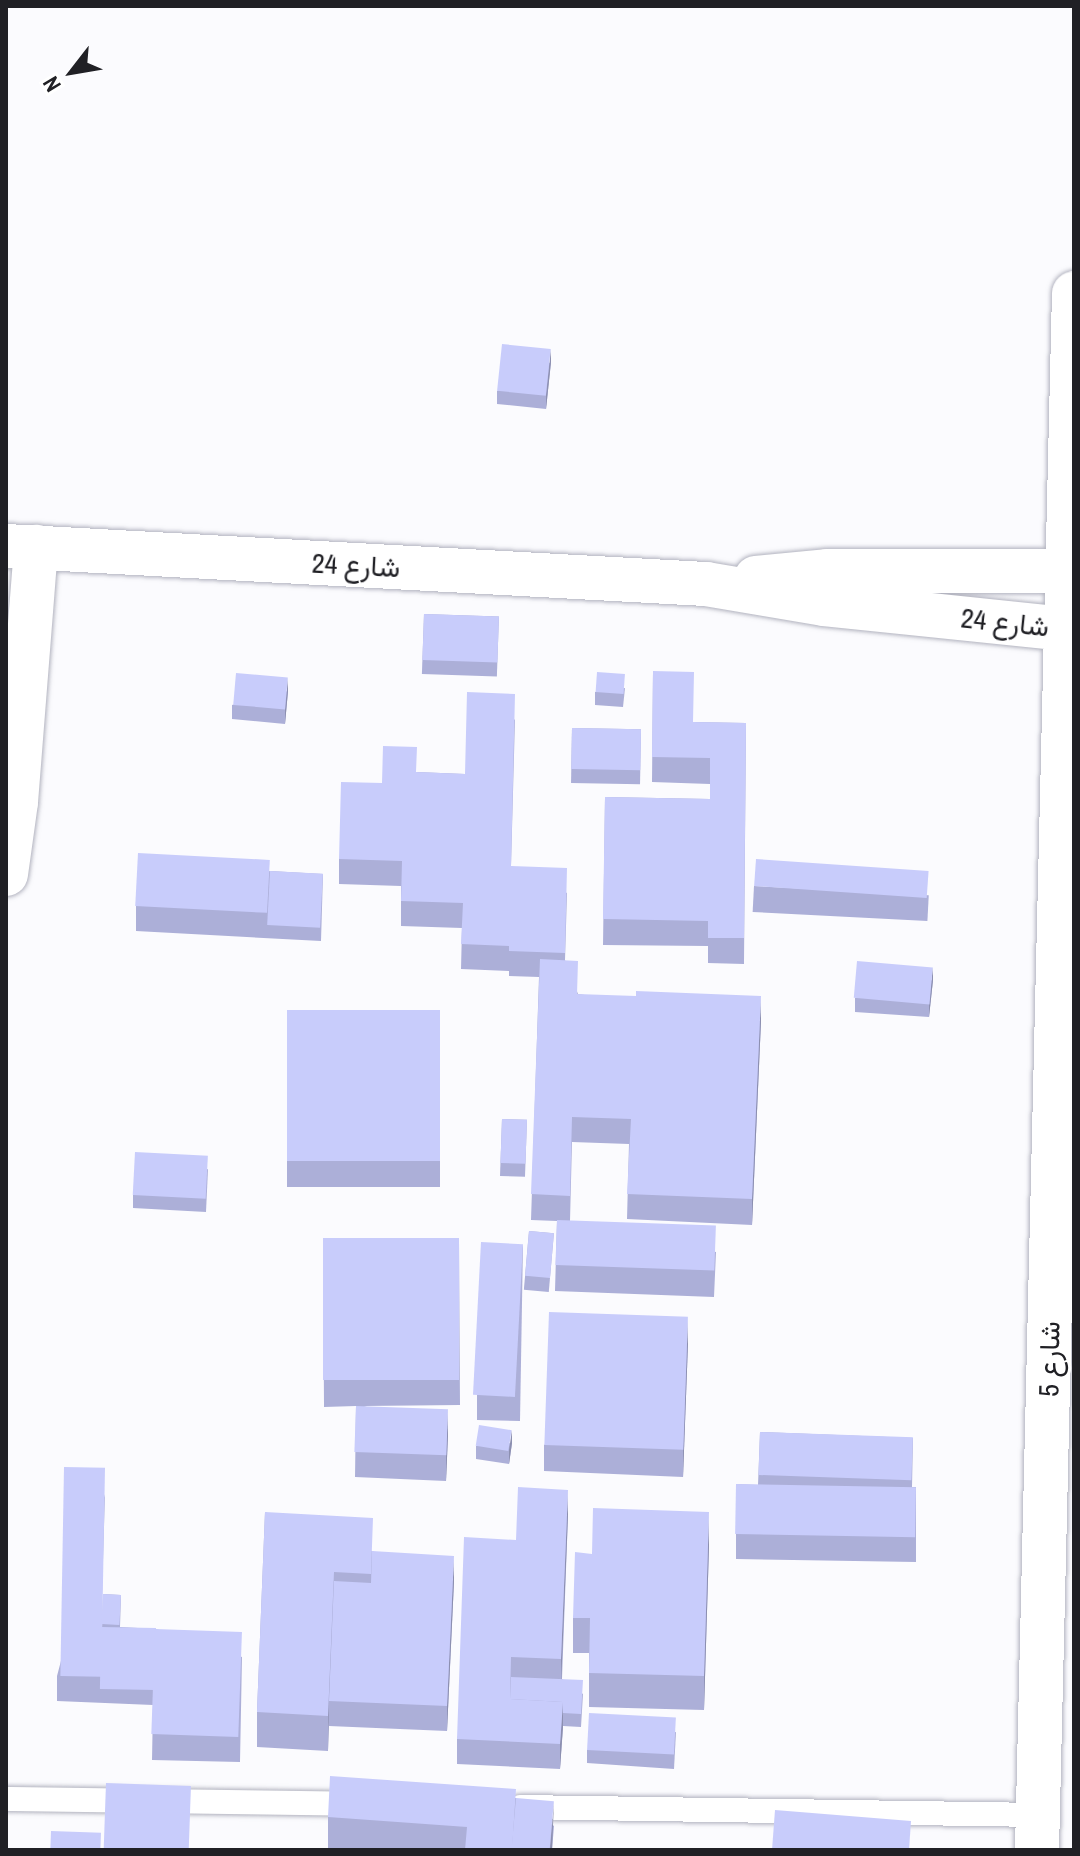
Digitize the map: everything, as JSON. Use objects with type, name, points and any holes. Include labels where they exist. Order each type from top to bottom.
[{"type":"street","name":"شارع 5","points":[[1038,1832],[1074,293]]},
{"type":"street","name":"شارع 24","points":[[21,546],[706,584],[824,604],[1067,629]]},
{"type":"street","points":[[6,874],[16,802],[21,546]]},
{"type":"street","name":"شارع 24","points":[[706,584],[827,571],[1068,571]]},
{"type":"lane","points":[[6,1799],[387,1805]]},
{"type":"lane","points":[[498,1807],[1038,1832]]},
{"type":"building","points":[[502,344],[551,349],[546,396],[497,391]]},
{"type":"building","points":[[424,614],[499,617],[497,663],[422,660]]},
{"type":"building","points":[[653,671],[694,672],[693,722],[746,723],[744,938],[708,938],[708,921],[603,919],[605,797],[710,799],[710,758],[652,757]]},
{"type":"building","points":[[597,672],[625,674],[624,694],[596,692]]},
{"type":"building","points":[[236,673],[288,678],[285,709],[233,705]]},
{"type":"building","points":[[467,692],[515,694],[511,866],[567,868],[565,953],[509,951],[509,946],[461,944],[463,903],[401,901],[402,861],[339,859],[341,782],[382,783],[383,746],[417,747],[416,772],[465,774]]},
{"type":"building","points":[[572,728],[641,729],[640,770],[571,769]]},
{"type":"building","points":[[138,853],[270,860],[267,913],[135,906]]},
{"type":"building","points":[[756,859],[929,871],[927,898],[754,886]]},
{"type":"building","points":[[270,871],[323,874],[320,928],[267,925]]},
{"type":"building","points":[[540,959],[578,961],[577,994],[636,996],[636,991],[761,996],[752,1199],[627,1194],[631,1119],[572,1117],[570,1196],[531,1194]]},
{"type":"building","points":[[857,961],[933,968],[929,1004],[854,998]]},
{"type":"building","points":[[287,1010],[440,1010],[440,1161],[287,1161]]},
{"type":"building","points":[[502,1119],[527,1120],[525,1164],[500,1163]]},
{"type":"building","points":[[135,1152],[208,1156],[206,1199],[133,1195]]},
{"type":"building","points":[[557,1220],[716,1226],[714,1271],[555,1265]]},
{"type":"building","points":[[529,1231],[554,1233],[550,1278],[525,1276]]},
{"type":"building","points":[[323,1238],[459,1238],[459,1380],[323,1380]]},
{"type":"building","points":[[481,1242],[523,1244],[515,1397],[473,1395]]},
{"type":"building","points":[[549,1312],[688,1317],[683,1450],[544,1445]]},
{"type":"building","points":[[356,1406],[448,1409],[446,1455],[354,1452]]},
{"type":"building","points":[[479,1425],[512,1430],[508,1451],[476,1446]]},
{"type":"building","points":[[760,1432],[913,1437],[911,1480],[758,1475]]},
{"type":"building","points":[[64,1467],[105,1468],[101,1677],[60,1676]]},
{"type":"building","points":[[736,1484],[916,1487],[915,1537],[735,1534]]},
{"type":"building","points":[[518,1487],[568,1490],[561,1659],[511,1657],[510,1699],[563,1702],[560,1744],[457,1739],[464,1537],[516,1540]]},
{"type":"building","points":[[593,1508],[709,1512],[704,1676],[589,1673],[590,1618],[573,1618],[575,1552],[592,1554]]},
{"type":"building","points":[[265,1512],[373,1518],[371,1574],[334,1572],[328,1716],[257,1712]]},
{"type":"building","points":[[372,1551],[454,1556],[447,1706],[329,1701],[334,1581],[371,1583]]},
{"type":"building","points":[[103,1594],[121,1595],[119,1625],[101,1624]]},
{"type":"building","points":[[101,1627],[156,1628],[155,1690],[100,1689]]},
{"type":"building","points":[[155,1629],[242,1632],[238,1737],[151,1734]]},
{"type":"building","points":[[511,1677],[583,1680],[581,1714],[563,1713],[563,1702],[510,1699]]},
{"type":"building","points":[[589,1713],[676,1718],[674,1755],[587,1750]]},
{"type":"building","points":[[330,1776],[516,1789],[512,1850],[465,1850],[467,1827],[328,1817]]},
{"type":"building","points":[[106,1783],[191,1786],[189,1850],[104,1850]]},
{"type":"building","points":[[516,1798],[554,1801],[550,1850],[511,1850]]},
{"type":"building","points":[[775,1810],[911,1821],[909,1850],[772,1850]]},
{"type":"building","points":[[51,1831],[101,1833],[100,1850],[50,1850]]}]
